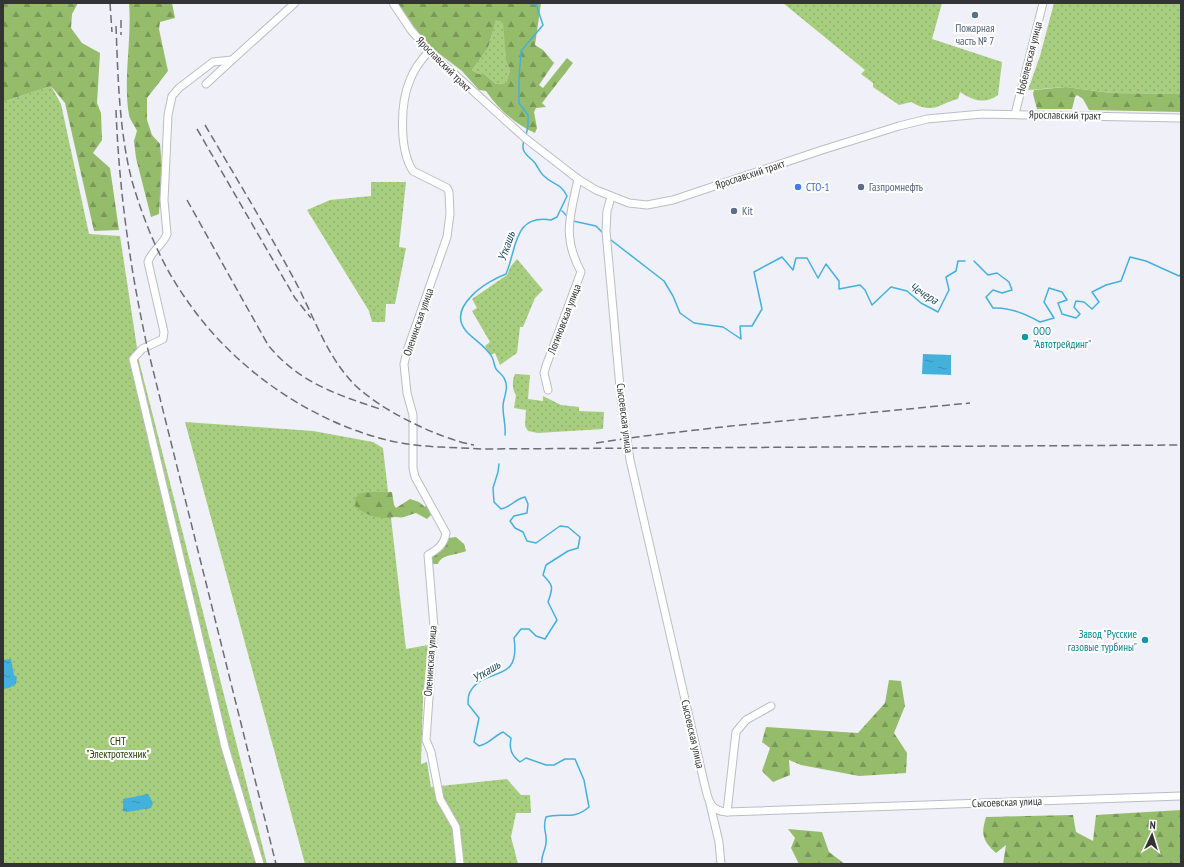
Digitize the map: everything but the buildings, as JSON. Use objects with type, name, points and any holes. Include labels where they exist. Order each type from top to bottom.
[{"type":"street","points":[[206,84],[294,3]]},
{"type":"street","name":"Ярославский тракт","points":[[393,3],[411,30],[429,51],[530,143],[578,180],[611,198],[638,204],[660,203],[907,124],[966,115],[1015,114],[1181,118]]},
{"type":"street","name":"Нобелевская улица","points":[[1015,114],[1044,3]]},
{"type":"street","name":"Оленинская улица","points":[[429,51],[415,70],[406,92],[403,109],[403,136],[408,159],[413,171],[444,186],[449,192],[450,214],[448,237],[406,351],[404,378],[413,415],[414,477],[446,532],[445,540],[440,548],[428,555],[434,627],[426,740],[431,752],[432,769],[440,799],[456,827],[460,864]]},
{"type":"street","points":[[232,60],[213,62],[179,88],[172,96],[169,106],[164,200],[166,234],[165,240],[149,257],[148,262],[164,332],[163,339],[142,349],[133,359],[225,747],[260,864]]},
{"type":"street","name":"Логиновская улица","points":[[548,390],[544,373],[546,366],[582,272],[574,259],[568,236],[568,226],[578,180]]},
{"type":"street","name":"Сысоевская улица","points":[[611,198],[607,211],[606,231],[621,399],[630,460],[719,842],[721,864]]},
{"type":"street","points":[[714,825],[716,818],[724,812],[736,732],[746,720],[771,706]]},
{"type":"street","name":"Сысоевская улица","points":[[724,812],[1181,796]]},
{"type":"street","points":[[709,802],[716,810],[724,812]]},
{"type":"green space","points":[[3,3],[78,3],[72,14],[71,28],[82,43],[100,53],[97,103],[101,113],[102,140],[93,153],[110,168],[119,230],[94,231],[65,103],[51,86],[3,102]]},
{"type":"green space","points":[[129,3],[172,3],[175,18],[160,22],[159,29],[168,71],[147,98],[147,120],[152,135],[160,144],[162,167],[159,214],[151,217],[136,158],[134,141],[137,131],[130,117],[127,101],[130,17]]},
{"type":"green space","points":[[397,3],[541,3],[535,45],[543,50],[554,63],[539,85],[543,88],[567,58],[573,63],[542,103],[546,107],[536,108],[534,112],[537,128],[535,133],[508,115],[496,104],[486,91],[479,90],[462,71],[424,42]],"holes":[[[496,20],[503,22],[506,61],[510,70],[506,83],[496,84],[483,73],[478,74],[472,70],[488,48]]]},
{"type":"green space","points":[[783,3],[942,3],[932,39],[1002,62],[998,95],[983,101],[974,99],[960,92],[958,99],[936,107],[925,108],[911,102],[899,105],[873,87],[873,83],[861,74],[865,70]]},
{"type":"green space","points":[[1054,3],[1181,3],[1181,94],[1111,93],[1066,87],[1028,90],[1040,56]]},
{"type":"green space","points":[[496,19],[504,22],[506,61],[510,70],[506,83],[496,84],[483,73],[478,74],[472,70],[488,48]]},
{"type":"green space","name":"СНТ \"Электротехник\"","points":[[51,86],[61,104],[89,234],[120,236],[139,361],[267,864],[3,864],[3,102]]},
{"type":"green space","points":[[1066,87],[1111,93],[1181,94],[1181,112],[1089,110],[1083,99],[1077,95],[1075,97],[1072,109],[1037,109],[1033,94],[1034,90]]},
{"type":"green space","points":[[371,182],[406,182],[399,247],[406,248],[395,304],[386,304],[385,322],[372,322],[369,311],[307,210],[330,200],[371,196]]},
{"type":"green space","points":[[517,259],[543,290],[535,298],[523,327],[520,327],[517,353],[500,365],[495,353],[491,355],[485,346],[490,342],[472,311],[477,308],[472,299],[507,275],[511,266]]},
{"type":"green space","points":[[515,374],[530,375],[528,399],[543,401],[543,396],[561,405],[579,407],[579,411],[604,412],[603,429],[538,433],[528,431],[525,426],[526,410],[514,408],[516,395],[513,388],[513,382]]},
{"type":"green space","points":[[185,422],[313,431],[373,442],[383,448],[406,649],[428,645],[423,699],[421,764],[427,762],[431,787],[507,779],[521,795],[530,795],[531,813],[516,813],[511,837],[518,864],[305,864]]},
{"type":"green space","points":[[392,492],[394,505],[396,508],[410,499],[419,502],[425,507],[427,504],[431,515],[427,519],[416,513],[402,517],[389,518],[369,515],[355,506],[355,498],[361,493]]},
{"type":"green space","points":[[456,537],[464,544],[466,551],[443,558],[438,564],[432,564],[430,557],[446,544],[449,538]]},
{"type":"green space","points":[[889,680],[901,681],[905,706],[894,733],[907,753],[906,773],[859,776],[801,765],[789,760],[790,775],[773,782],[762,771],[770,748],[762,742],[766,727],[858,733],[885,703]]},
{"type":"green space","points":[[1181,810],[1181,864],[1003,864],[1006,845],[996,853],[985,840],[983,832],[986,817],[1073,815],[1076,832],[1093,841],[1096,815]]},
{"type":"green space","points":[[788,829],[822,832],[829,852],[845,864],[799,864],[791,848],[795,838]]},
{"type":"water","points":[[923,354],[951,355],[951,375],[922,374]]},
{"type":"water","points":[[11,659],[14,675],[17,677],[16,684],[9,688],[3,689],[3,660]]},
{"type":"water","points":[[148,794],[153,803],[151,808],[127,812],[123,811],[123,799]]},
{"type":"waterway","name":"Уткашь","points":[[521,3],[536,4],[543,25],[521,51],[519,103],[528,115],[526,135]]},
{"type":"waterway","name":"Уткашь","points":[[505,435],[503,403],[506,382],[496,369],[493,358],[483,346],[466,331],[461,322],[461,313],[471,296],[489,282],[506,274],[518,235],[523,228],[529,222],[551,220],[557,217],[567,196],[562,188],[540,172],[535,163],[525,153],[523,148],[524,140]]},
{"type":"waterway","name":"Чечера","points":[[562,211],[566,215]]},
{"type":"waterway","name":"Чечера","points":[[573,221],[596,226],[602,232]]},
{"type":"waterway","name":"Чечера","points":[[611,240],[664,281],[673,296],[680,313],[694,323],[723,327],[741,339],[740,326],[752,326],[762,309],[754,272],[782,257],[793,270],[796,258],[807,258],[818,278],[826,264],[839,281],[839,289],[860,285],[865,290],[872,305],[891,287],[907,291],[921,303],[938,312],[949,290],[946,277],[956,271],[958,261],[965,261]]},
{"type":"waterway","name":"Чечера","points":[[974,261],[988,275],[997,273],[1009,282],[1012,290],[1002,293],[993,290],[986,297],[993,308],[1018,312],[1040,322],[1054,318],[1044,302],[1049,288],[1062,292],[1067,300],[1058,303],[1062,314],[1076,318],[1080,314],[1074,307],[1076,301],[1084,302],[1092,309],[1099,302],[1092,292],[1106,285],[1121,281],[1130,257],[1146,261],[1179,276],[1181,274]]},
{"type":"waterway","name":"Уткашь","points":[[499,464],[493,488],[494,502],[501,509],[508,507],[518,499],[525,497],[528,504],[527,513],[514,516],[510,521],[515,528],[523,532],[527,541],[536,543],[560,526],[568,527],[580,537],[578,548],[568,551],[546,565],[543,575],[552,587],[548,602],[557,620],[545,639],[536,636],[529,629],[521,629],[514,638],[515,653],[512,663],[507,669],[476,684],[470,692],[468,698],[468,704],[479,718],[474,742],[479,746],[486,744],[503,732],[511,738],[511,752],[520,762],[526,758],[546,765],[554,765],[565,759],[575,759],[584,780],[589,807],[578,814],[546,817],[544,825],[546,842],[542,864]]},
{"type":"railway","points":[[110,3],[112,32]]},
{"type":"railway","points":[[121,20],[121,35]]},
{"type":"railway","points":[[116,26],[124,143],[132,181],[154,242],[177,286],[205,324],[226,348],[250,369],[276,389],[303,406],[331,420],[361,432],[391,441],[414,445],[483,449],[1181,445]]},
{"type":"railway","points":[[116,110],[117,140],[126,229],[135,287],[147,346],[276,864]]},
{"type":"railway","points":[[205,125],[301,292],[334,359],[352,382],[376,402],[409,421],[460,442],[474,445]]},
{"type":"railway","points":[[197,129],[295,298],[311,318]]},
{"type":"railway","points":[[187,200],[268,345],[280,358],[293,369],[320,386],[350,399],[383,410]]},
{"type":"railway","points":[[596,443],[731,426],[970,403]]},
{"type":"place","name":"Пожарная часть № 7","points":[[975,15]]},
{"type":"place","name":"СТО-1","points":[[798,187]]},
{"type":"place","name":"Газпромнефть","points":[[861,187]]},
{"type":"place","name":"Kit","points":[[734,211]]},
{"type":"place","name":"ООО \"Автотрейдинг\"","points":[[1025,337]]},
{"type":"place","name":"Завод \"Русские газовые турбины\"","points":[[1145,640]]}]
